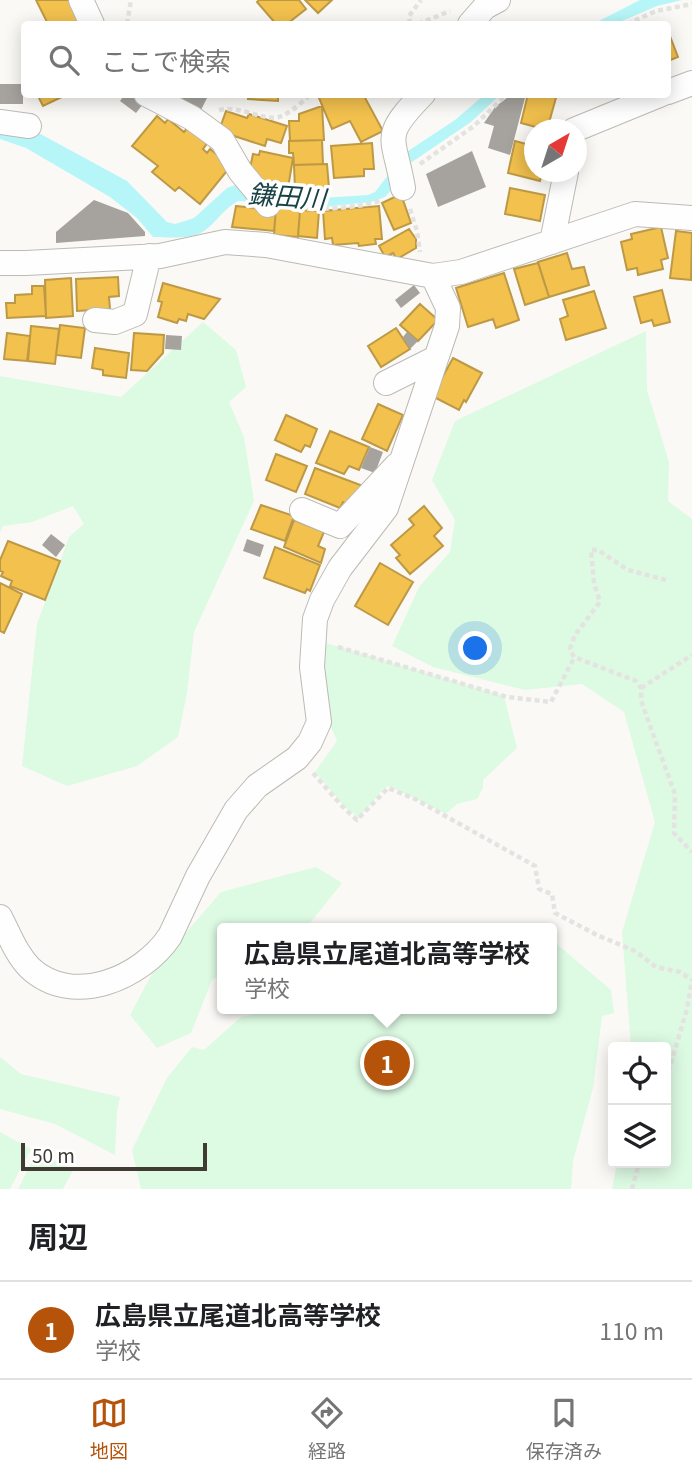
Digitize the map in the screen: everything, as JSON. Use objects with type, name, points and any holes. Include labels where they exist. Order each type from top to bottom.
[{"type":"street","points":[[81,0],[91,21]]},
{"type":"street","points":[[473,21],[485,7],[498,0]]},
{"type":"street","points":[[671,91],[692,83]]},
{"type":"street","points":[[154,98],[192,118],[222,141],[240,171],[264,200]]},
{"type":"street","points":[[401,178],[392,140],[402,115],[419,98]]},
{"type":"street","points":[[587,125],[652,98]]},
{"type":"street","points":[[0,122],[29,126]]},
{"type":"street","points":[[552,242],[564,182]]},
{"type":"street","points":[[0,262],[149,256],[225,242],[252,244],[433,276],[461,272],[635,214],[692,218]]},
{"type":"street","points":[[94,320],[115,322],[135,314],[149,256]]},
{"type":"street","points":[[0,917],[19,955],[39,974],[55,983],[70,985],[93,986],[115,982],[162,949],[217,840],[236,810],[257,786],[299,756],[310,742],[319,722],[312,667],[315,620],[322,600],[340,568],[386,508],[447,326],[448,308],[433,276]]},
{"type":"street","points":[[386,383],[436,358]]},
{"type":"street","points":[[302,510],[341,526],[402,461]]},
{"type":"path","points":[[128,21],[131,0]]},
{"type":"path","points":[[410,21],[409,16],[421,0]]},
{"type":"path","points":[[634,21],[656,11],[692,4]]},
{"type":"path","points":[[192,118],[227,108],[276,118],[305,98]]},
{"type":"path","points":[[264,200],[304,209],[371,204],[401,178],[474,126],[503,98]]},
{"type":"path","points":[[401,178],[417,231],[421,262],[433,276]]},
{"type":"path","points":[[666,580],[628,570],[598,550],[591,550],[594,583],[601,597],[600,602],[570,643],[570,649],[574,657],[636,681],[641,688],[641,700],[675,794],[674,833],[692,852]]},
{"type":"path","points":[[330,644],[507,697],[551,702],[574,657]]},
{"type":"path","points":[[641,688],[692,655]]},
{"type":"path","points":[[299,756],[357,820],[388,788],[415,799],[535,866],[539,889],[552,894],[555,913],[635,951],[656,967],[680,972],[692,979],[687,1009],[671,1063]]},
{"type":"path","points":[[632,1189],[638,1168]]},
{"type":"green space","points":[[203,322],[236,350],[246,387],[229,402],[244,437],[254,501],[194,632],[187,693],[178,737],[137,766],[67,786],[22,766],[37,624],[69,537],[84,524],[73,506],[32,522],[3,526],[0,533],[0,376],[121,397]]},
{"type":"green space","points":[[646,331],[647,390],[669,462],[668,501],[692,519],[692,1189],[612,1189],[616,1168],[671,1168],[671,1042],[631,1042],[622,932],[655,822],[624,712],[582,684],[525,690],[433,667],[392,646],[419,587],[450,552],[455,520],[432,480],[455,421]]},
{"type":"green space","points":[[323,642],[504,696],[517,748],[483,780],[483,788],[477,799],[457,804],[446,814],[389,786],[383,789],[359,818],[343,805],[315,772],[337,741],[326,715]]},
{"type":"green space","points":[[316,867],[342,883],[310,923],[217,923],[217,977],[212,980],[191,1033],[157,1048],[130,1015],[154,970],[221,892]]},
{"type":"green space","points":[[557,944],[611,990],[614,1013],[602,1016],[593,1088],[573,1161],[571,1189],[141,1189],[132,1150],[167,1078],[192,1047],[204,1050],[241,1017],[254,1014],[557,1014]]},
{"type":"green space","points":[[0,1057],[21,1074],[120,1097],[115,1155],[55,1124],[0,1109]]},
{"type":"green space","points":[[0,1132],[31,1149],[10,1189],[0,1189]]},
{"type":"green space","points":[[37,1152],[73,1170],[63,1189],[18,1189]]},
{"type":"water","points":[[640,0],[682,0],[657,6],[622,21],[599,21]]},
{"type":"water","name":"鎌田川","points":[[481,98],[497,98],[471,122],[409,164],[385,197],[371,202],[323,207],[238,201],[204,231],[186,237],[153,237],[137,218],[110,197],[26,148],[0,139],[0,125],[35,131],[127,181],[167,222],[175,224],[194,218],[227,188],[235,185],[305,199],[368,195],[375,192],[405,153],[455,120]]},
{"type":"building: 住宅","points":[[36,0],[70,0],[81,21],[46,21]]},
{"type":"building: 住宅","points":[[299,0],[306,9],[291,21],[273,21],[257,2]]},
{"type":"building: 住宅","points":[[305,0],[332,0],[318,13]]},
{"type":"building: 住宅","points":[[671,39],[678,57],[671,60]]},
{"type":"building: 住宅","points":[[39,98],[60,98],[43,106]]},
{"type":"building: 住宅","points":[[278,98],[278,101],[248,99]]},
{"type":"building: 住宅","points":[[319,98],[365,98],[383,131],[361,142],[350,121],[332,129]]},
{"type":"building: 住宅","points":[[527,98],[556,98],[550,119],[524,119],[524,124],[521,123]]},
{"type":"building: 住宅","points":[[322,106],[324,140],[290,141],[289,121],[299,121],[299,114]]},
{"type":"building: 住宅","points":[[226,111],[247,118],[249,114],[287,126],[281,143],[267,139],[265,146],[228,134],[220,128]]},
{"type":"building: 住宅","points":[[157,116],[165,123],[168,119],[184,132],[190,125],[209,141],[203,149],[207,153],[210,149],[231,166],[200,204],[179,187],[175,191],[152,172],[158,166],[132,146]]},
{"type":"building: 住宅","points":[[322,140],[323,164],[294,165],[293,153],[289,153],[289,141]]},
{"type":"building: 住宅","points":[[515,141],[524,143],[524,177],[508,173]]},
{"type":"building: 住宅","points":[[372,143],[374,169],[364,169],[364,176],[334,178],[331,146]]},
{"type":"building: 住宅","points":[[260,151],[293,158],[288,188],[255,179],[249,173],[253,154],[259,155]]},
{"type":"building: 住宅","points":[[327,164],[329,188],[295,190],[294,165]]},
{"type":"building: 住宅","points":[[510,188],[545,195],[540,221],[505,214]]},
{"type":"building: 住宅","points":[[401,194],[411,223],[394,230],[382,203]]},
{"type":"building: 住宅","points":[[236,206],[276,210],[274,231],[232,227]]},
{"type":"building: 住宅","points":[[379,206],[382,239],[375,239],[376,244],[333,245],[332,238],[325,239],[323,211]]},
{"type":"building: 住宅","points":[[276,207],[300,210],[298,237],[274,235]]},
{"type":"building: 住宅","points":[[300,210],[319,211],[317,238],[298,236]]},
{"type":"building: 住宅","points":[[661,227],[668,258],[661,260],[663,269],[638,275],[637,268],[627,270],[621,242],[632,239],[631,234]]},
{"type":"building: 住宅","points":[[409,229],[416,239],[416,248],[397,259],[393,253],[385,257],[379,246]]},
{"type":"building: 住宅","points":[[676,231],[692,233],[691,280],[670,278]]},
{"type":"building: 住宅","points":[[567,253],[572,269],[584,267],[589,285],[549,297],[538,262]]},
{"type":"building: 住宅","points":[[538,263],[549,297],[525,305],[514,269]]},
{"type":"building: 住宅","points":[[504,273],[519,320],[496,328],[493,319],[468,327],[456,288]]},
{"type":"building: 住宅","points":[[118,277],[119,296],[109,297],[110,309],[77,311],[76,279]]},
{"type":"building: 住宅","points":[[71,278],[73,316],[46,318],[45,280]]},
{"type":"building: 住宅","points":[[163,283],[220,299],[204,319],[188,314],[186,321],[179,319],[177,323],[158,317],[162,302],[158,301]]},
{"type":"building: 住宅","points":[[32,286],[44,286],[46,316],[7,318],[6,303],[15,303],[15,295],[32,294]]},
{"type":"building: 住宅","points":[[662,290],[670,322],[654,326],[652,320],[641,323],[634,297]]},
{"type":"building: 住宅","points":[[594,291],[606,328],[566,340],[560,319],[568,316],[563,300]]},
{"type":"building: 住宅","points":[[420,304],[438,320],[418,341],[400,325]]},
{"type":"building: 住宅","points":[[60,325],[85,328],[81,358],[56,355]]},
{"type":"building: 住宅","points":[[31,326],[59,329],[55,364],[28,361]]},
{"type":"building: 住宅","points":[[396,328],[410,349],[381,367],[368,346]]},
{"type":"building: 住宅","points":[[7,333],[30,336],[27,361],[4,359]]},
{"type":"building: 住宅","points":[[134,333],[164,335],[163,353],[147,371],[131,370]]},
{"type":"building: 住宅","points":[[95,348],[129,353],[126,378],[103,375],[103,370],[92,368]]},
{"type":"building: 住宅","points":[[453,358],[482,373],[459,410],[432,396]]},
{"type":"building: 住宅","points":[[378,404],[403,415],[387,451],[362,439]]},
{"type":"building: 住宅","points":[[286,415],[317,429],[310,447],[305,445],[301,452],[275,440]]},
{"type":"building: 住宅","points":[[330,431],[369,447],[359,470],[349,466],[344,474],[316,463]]},
{"type":"building: 住宅","points":[[276,454],[307,466],[296,492],[266,480]]},
{"type":"building: 住宅","points":[[315,468],[363,486],[349,505],[343,502],[340,508],[305,494]]},
{"type":"building: 住宅","points":[[261,505],[294,516],[285,541],[251,529]]},
{"type":"building: 住宅","points":[[424,506],[442,528],[434,536],[443,546],[410,574],[396,558],[400,555],[391,545],[414,525],[409,519]]},
{"type":"building: 住宅","points":[[294,520],[324,532],[318,546],[325,549],[321,563],[284,547]]},
{"type":"building: 住宅","points":[[8,541],[60,561],[45,600],[10,586],[12,581],[1,576],[3,572],[0,571],[0,560]]},
{"type":"building: 住宅","points":[[275,547],[320,565],[310,591],[307,589],[305,593],[264,578]]},
{"type":"building: 住宅","points":[[380,563],[413,582],[388,625],[355,606]]},
{"type":"building: 住宅","points":[[0,583],[22,594],[4,633],[0,631]]},
{"type":"building: その他","points":[[0,84],[21,84],[23,104],[0,104]]},
{"type":"building: その他","points":[[122,98],[136,98],[143,104],[136,113],[120,101]]},
{"type":"building: その他","points":[[183,98],[207,98],[199,114],[180,104]]},
{"type":"building: その他","points":[[507,98],[525,98],[510,155],[488,148],[494,126],[484,123],[495,107]]},
{"type":"building: その他","points":[[472,151],[486,187],[438,207],[426,174]]},
{"type":"building: その他","points":[[94,200],[128,213],[145,232],[145,236],[56,243],[56,232]]},
{"type":"building: その他","points":[[414,285],[420,293],[401,308],[395,300]]},
{"type":"building: その他","points":[[407,332],[418,341],[410,349],[403,337]]},
{"type":"building: その他","points":[[166,335],[182,336],[181,350],[165,349]]},
{"type":"building: その他","points":[[370,447],[383,452],[375,473],[361,468]]},
{"type":"building: その他","points":[[51,534],[65,545],[56,557],[42,545]]},
{"type":"building: その他","points":[[247,539],[264,545],[260,557],[243,551]]},
{"type":"place","name":"広島県立尾道北高等学校","points":[[387,1063]]}]
